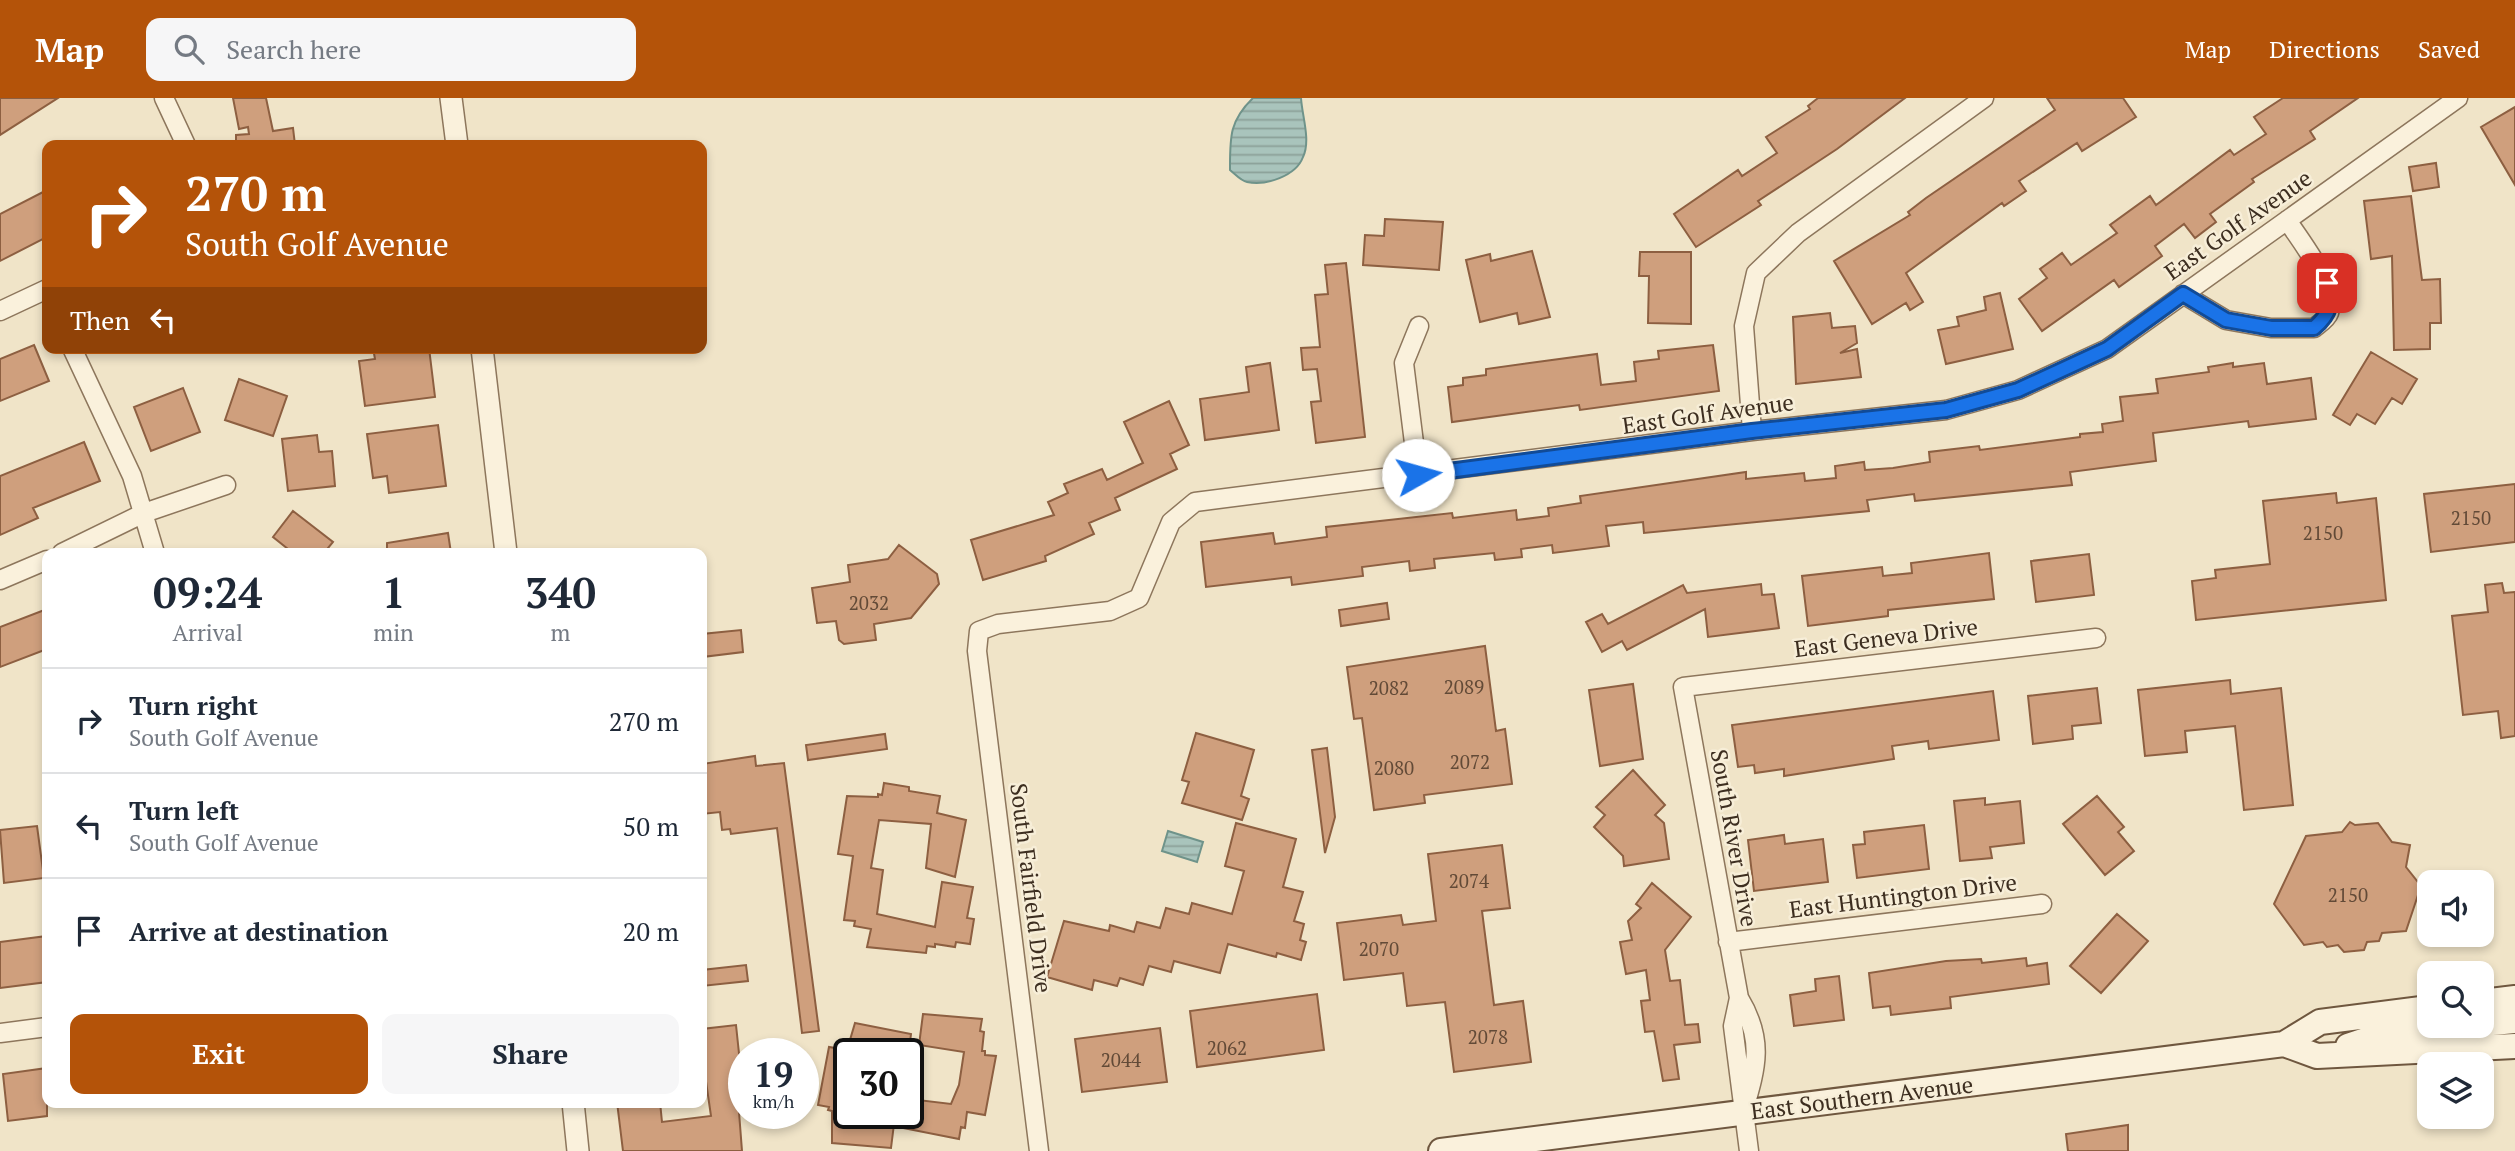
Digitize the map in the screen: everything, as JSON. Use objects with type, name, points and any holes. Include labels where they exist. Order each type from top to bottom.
[{"type":"main road","points":[[2494,1001],[2515,998]]},
{"type":"main road","name":"East Southern Avenue","points":[[1441,1151],[2284,1044],[2320,1022],[2417,1010]]},
{"type":"main road","points":[[2494,1023],[2515,1021]]},
{"type":"main road","points":[[2317,1056],[2384,1034],[2417,1031]]},
{"type":"main road","name":"East Southern Avenue","points":[[2284,1044],[2317,1056],[2515,1046]]},
{"type":"street","points":[[164,98],[184,140]]},
{"type":"street","points":[[451,98],[456,140]]},
{"type":"street","points":[[1752,431],[1744,326],[1756,273],[1798,233],[1984,98]]},
{"type":"street","name":"East Golf Avenue","points":[[979,631],[998,624],[1110,611],[1139,598],[1171,522],[1195,502],[1752,431],[1946,410],[2018,390],[2107,349],[2458,98]]},
{"type":"street","points":[[2183,294],[2226,320],[2271,328],[2314,328],[2329,316],[2331,301],[2327,283],[2287,220]]},
{"type":"street","points":[[0,311],[42,293]]},
{"type":"street","points":[[1418,475],[1404,363],[1419,326]]},
{"type":"street","points":[[75,354],[132,476],[154,548]]},
{"type":"street","points":[[483,354],[505,548]]},
{"type":"street","points":[[72,548],[144,513],[226,485]]},
{"type":"street","points":[[0,580],[42,562]]},
{"type":"street","name":"South Fairfield Drive","points":[[979,631],[977,651],[1039,1151]]},
{"type":"street","name":"East Geneva Drive","points":[[1683,687],[2096,638]]},
{"type":"street","name":"South River Drive","points":[[1683,687],[1739,998],[1733,1026],[1748,1151]]},
{"type":"street","name":"East Huntington Drive","points":[[1728,942],[2042,904]]},
{"type":"street","points":[[0,1033],[42,1028]]},
{"type":"street","points":[[574,1108],[578,1151]]},
{"type":"water","points":[[1253,98],[1301,98],[1306,143],[1303,157],[1294,169],[1280,178],[1255,183],[1240,179],[1230,170],[1232,131],[1239,114]]},
{"type":"water","points":[[1168,831],[1203,842],[1197,862],[1162,851]]},
{"type":"building","points":[[0,98],[58,98],[0,135]]},
{"type":"building","points":[[233,98],[266,98],[273,131],[293,128],[294,140],[236,140],[236,135],[249,134],[248,127],[239,129]]},
{"type":"building","points":[[1818,98],[1905,98],[1837,149],[1758,201],[1761,205],[1696,247],[1674,214],[1738,170],[1742,176],[1777,153],[1766,137],[1810,109],[1808,106]]},
{"type":"building","points":[[2047,98],[2123,98],[2136,117],[2082,151],[2077,143],[2019,181],[2026,191],[2004,206],[2002,203],[1906,273],[1923,302],[1910,310],[1906,303],[1872,324],[1834,261],[1910,215],[1908,212],[1926,198],[2055,110]]},
{"type":"building","points":[[2283,98],[2358,98],[2310,131],[2315,139],[2252,179],[2254,182],[2210,214],[2216,222],[2195,238],[2184,224],[2155,246],[2162,256],[2119,287],[2114,280],[2042,331],[2019,299],[2047,278],[2040,269],[2062,253],[2071,265],[2117,233],[2110,225],[2150,196],[2156,205],[2230,150],[2234,155],[2266,134],[2254,117]]},
{"type":"building","points":[[2515,107],[2515,185],[2481,127]]},
{"type":"building","points":[[2436,163],[2439,187],[2413,191],[2409,167]]},
{"type":"building","points":[[42,193],[42,240],[0,261],[0,214]]},
{"type":"building","points":[[2411,196],[2422,280],[2440,279],[2441,323],[2430,323],[2430,349],[2394,350],[2392,256],[2371,259],[2364,201]]},
{"type":"building","points":[[1385,219],[1443,222],[1439,270],[1363,265],[1365,235],[1384,236]]},
{"type":"building","points":[[1532,251],[1550,317],[1519,324],[1517,313],[1480,322],[1466,260],[1490,254],[1491,261]]},
{"type":"building","points":[[1640,252],[1691,252],[1691,324],[1648,323],[1649,276],[1639,276]]},
{"type":"building","points":[[1346,263],[1365,437],[1316,443],[1311,402],[1321,401],[1317,369],[1303,370],[1301,348],[1320,347],[1315,295],[1328,294],[1325,265]]},
{"type":"building","points":[[2000,293],[2013,349],[1946,364],[1938,330],[1959,326],[1957,317],[1986,310],[1984,297]]},
{"type":"building","points":[[1830,313],[1832,328],[1855,326],[1857,343],[1840,353],[1857,349],[1861,377],[1796,384],[1793,317]]},
{"type":"building","points":[[34,345],[49,381],[0,401],[0,359]]},
{"type":"building","points":[[1713,345],[1719,391],[1580,410],[1579,405],[1452,422],[1448,387],[1463,385],[1463,378],[1486,375],[1486,369],[1597,354],[1601,385],[1636,381],[1634,362],[1659,359],[1658,351]]},
{"type":"building","points":[[2371,352],[2417,379],[2402,404],[2392,398],[2375,424],[2357,414],[2350,425],[2333,415]]},
{"type":"building","points":[[374,354],[430,354],[435,397],[365,406],[359,361],[375,359]]},
{"type":"building","points":[[1270,363],[1279,430],[1205,440],[1200,399],[1249,392],[1246,367]]},
{"type":"building","points":[[2233,363],[2233,367],[2264,363],[2267,384],[2311,378],[2316,419],[2249,427],[2248,421],[2153,433],[2156,461],[2070,472],[2072,485],[1915,501],[1914,494],[1867,500],[1869,511],[1644,533],[1643,522],[1606,526],[1609,546],[1553,553],[1552,545],[1521,549],[1522,557],[1495,560],[1494,553],[1434,559],[1435,568],[1410,571],[1409,561],[1362,567],[1363,576],[1292,585],[1291,577],[1206,587],[1201,542],[1273,533],[1275,544],[1327,537],[1326,527],[1452,513],[1453,518],[1516,510],[1517,520],[1549,516],[1548,508],[1581,503],[1580,496],[1746,472],[1746,479],[1804,473],[1805,481],[1836,478],[1835,466],[1864,462],[1865,470],[1893,468],[1930,462],[1929,452],[1979,446],[1980,450],[2080,437],[2080,434],[2103,432],[2102,424],[2123,421],[2120,397],[2158,393],[2156,379],[2209,372],[2208,367]]},
{"type":"building","points":[[239,379],[287,396],[273,436],[225,420]]},
{"type":"building","points":[[183,388],[200,432],[151,451],[134,407]]},
{"type":"building","points":[[1169,401],[1189,445],[1170,454],[1177,469],[1115,498],[1120,510],[1089,523],[1094,534],[1045,556],[1046,561],[983,580],[971,540],[1054,515],[1048,502],[1068,493],[1064,484],[1102,469],[1107,480],[1143,463],[1124,422]]},
{"type":"building","points":[[438,425],[446,486],[389,493],[387,476],[373,478],[367,434]]},
{"type":"building","points":[[317,435],[319,452],[332,451],[335,486],[288,491],[282,439]]},
{"type":"building","points":[[84,442],[100,481],[33,508],[38,518],[0,535],[0,476]]},
{"type":"building","points":[[2515,484],[2515,542],[2431,552],[2424,494]]},
{"type":"building","points":[[2336,493],[2337,503],[2376,498],[2386,600],[2196,620],[2192,581],[2216,578],[2215,570],[2270,564],[2263,501]]},
{"type":"building","points":[[293,511],[333,542],[328,548],[287,548],[273,537]]},
{"type":"building","points":[[448,533],[450,548],[387,548],[387,543]]},
{"type":"building","points":[[899,545],[937,574],[939,584],[911,618],[874,624],[876,640],[844,644],[839,640],[836,621],[817,623],[812,588],[850,582],[848,565],[888,559]]},
{"type":"building","points":[[1989,553],[1994,599],[1888,610],[1888,616],[1808,626],[1802,576],[1882,567],[1883,576],[1912,573],[1911,563]]},
{"type":"building","points":[[2089,554],[2094,595],[2036,602],[2031,561]]},
{"type":"building","points":[[2502,583],[2504,593],[2515,592],[2515,736],[2501,738],[2498,711],[2463,715],[2452,616],[2488,612],[2485,585]]},
{"type":"building","points":[[1761,584],[1762,595],[1774,594],[1779,628],[1708,637],[1705,609],[1627,650],[1622,641],[1602,652],[1586,622],[1602,614],[1608,624],[1683,585],[1687,593]]},
{"type":"building","points":[[1387,603],[1389,619],[1341,626],[1339,610]]},
{"type":"building","points":[[42,611],[42,651],[0,667],[0,627]]},
{"type":"building","points":[[741,630],[743,652],[707,656],[707,633]]},
{"type":"building","points":[[1485,646],[1496,731],[1505,729],[1512,784],[1424,795],[1425,803],[1374,810],[1362,718],[1354,719],[1347,667]]},
{"type":"building","points":[[2230,680],[2231,694],[2281,688],[2293,805],[2244,810],[2235,726],[2185,731],[2187,752],[2145,756],[2138,690]]},
{"type":"building","points":[[1633,684],[1643,759],[1600,766],[1589,690]]},
{"type":"building","points":[[2097,688],[2101,723],[2072,726],[2073,739],[2033,744],[2028,696]]},
{"type":"building","points":[[1993,691],[1999,740],[1929,749],[1928,741],[1892,746],[1894,759],[1784,776],[1784,769],[1755,773],[1754,765],[1738,767],[1732,725]]},
{"type":"building","points":[[1196,733],[1254,750],[1241,796],[1249,799],[1242,820],[1182,803],[1189,782],[1182,780]]},
{"type":"building","points":[[885,734],[887,749],[808,760],[806,745]]},
{"type":"building","points":[[1327,748],[1335,817],[1325,853],[1312,750]]},
{"type":"building","points":[[755,756],[756,766],[784,763],[819,1031],[802,1033],[777,828],[731,834],[730,829],[722,830],[720,812],[707,813],[707,763]]},
{"type":"building","points":[[1633,770],[1665,805],[1655,815],[1664,823],[1669,859],[1624,866],[1623,856],[1594,827],[1605,815],[1596,807]]},
{"type":"building","points":[[884,783],[909,787],[909,791],[940,796],[937,813],[966,820],[955,877],[926,868],[931,824],[879,820],[871,868],[883,870],[877,914],[935,927],[942,882],[973,887],[967,918],[974,919],[970,944],[956,942],[955,947],[935,944],[935,947],[927,946],[926,953],[867,947],[871,929],[854,926],[855,921],[844,920],[853,856],[838,854],[847,796],[878,797],[878,794],[882,795]]},
{"type":"building","points":[[2097,796],[2124,827],[2118,832],[2134,851],[2105,875],[2063,824]]},
{"type":"building","points":[[1985,798],[1985,805],[2020,801],[2024,843],[1990,847],[1992,858],[1960,861],[1954,801]]},
{"type":"building","points":[[2350,822],[2355,825],[2378,823],[2392,842],[2410,845],[2406,867],[2417,881],[2417,898],[2406,931],[2382,933],[2379,941],[2367,942],[2364,950],[2344,952],[2338,945],[2327,947],[2323,942],[2304,945],[2274,904],[2306,836],[2342,832]]},
{"type":"building","points":[[1236,823],[1296,839],[1283,887],[1303,892],[1294,921],[1304,924],[1300,940],[1306,942],[1301,960],[1277,953],[1276,957],[1228,944],[1220,973],[1174,961],[1171,972],[1149,966],[1143,985],[1120,978],[1117,986],[1094,980],[1092,990],[1047,977],[1064,921],[1109,931],[1110,925],[1134,932],[1137,922],[1160,928],[1166,908],[1189,914],[1192,903],[1232,914],[1244,871],[1225,866]]},
{"type":"building","points":[[1924,825],[1929,869],[1857,878],[1853,845],[1865,844],[1864,832]]},
{"type":"building","points":[[37,826],[42,878],[4,883],[0,830]]},
{"type":"building","points":[[1784,835],[1785,844],[1823,839],[1828,882],[1754,891],[1748,840]]},
{"type":"building","points":[[1502,845],[1510,908],[1482,911],[1494,1005],[1523,1001],[1531,1062],[1454,1072],[1445,1002],[1407,1006],[1403,973],[1344,980],[1337,923],[1401,915],[1403,925],[1436,921],[1428,854]]},
{"type":"building","points":[[1652,883],[1691,917],[1665,950],[1670,981],[1680,980],[1685,1025],[1698,1024],[1700,1042],[1674,1045],[1679,1079],[1663,1081],[1654,1031],[1645,1032],[1641,1001],[1650,1000],[1646,970],[1626,974],[1620,942],[1632,940],[1628,921],[1641,908],[1636,904]]},
{"type":"building","points":[[2117,914],[2148,941],[2101,993],[2070,966]]},
{"type":"building","points":[[42,937],[42,983],[0,988],[0,942]]},
{"type":"building","points":[[2026,958],[2027,966],[2047,963],[2049,984],[1950,997],[1951,1008],[1891,1015],[1890,1006],[1873,1008],[1869,973],[1946,961],[1981,959],[1982,963]]},
{"type":"building","points":[[746,965],[748,981],[707,985],[707,969]]},
{"type":"building","points":[[1839,976],[1844,1020],[1794,1026],[1790,995],[1816,991],[1815,979]]},
{"type":"building","points":[[1317,994],[1324,1050],[1197,1067],[1190,1011]]},
{"type":"building","points":[[923,1014],[982,1019],[982,1051],[985,1051],[985,1055],[996,1056],[985,1115],[967,1112],[965,1128],[961,1127],[959,1139],[908,1129],[924,1129],[924,1101],[951,1104],[959,1085],[964,1052],[924,1046],[924,1038],[920,1038]]},
{"type":"building","points":[[855,1023],[911,1034],[910,1038],[851,1038]]},
{"type":"building","points":[[736,1025],[737,1038],[728,1038],[728,1129],[740,1129],[742,1151],[623,1151],[618,1108],[661,1108],[662,1122],[711,1116],[707,1088],[707,1028]]},
{"type":"building","points":[[1160,1028],[1167,1082],[1082,1092],[1075,1039]]},
{"type":"building","points":[[829,1047],[833,1048],[833,1129],[893,1129],[891,1148],[832,1143],[832,1111],[828,1110],[829,1107],[819,1105]]},
{"type":"building","points":[[42,1069],[42,1108],[47,1108],[47,1116],[8,1121],[3,1074]]},
{"type":"building","points":[[2128,1125],[2128,1151],[2068,1151],[2066,1134]]},
{"type":"route","points":[[1418,475],[1752,431],[1946,410],[2018,390],[2107,349],[2183,294],[2226,320],[2271,328],[2314,328],[2329,316],[2331,301],[2327,283]]}]
